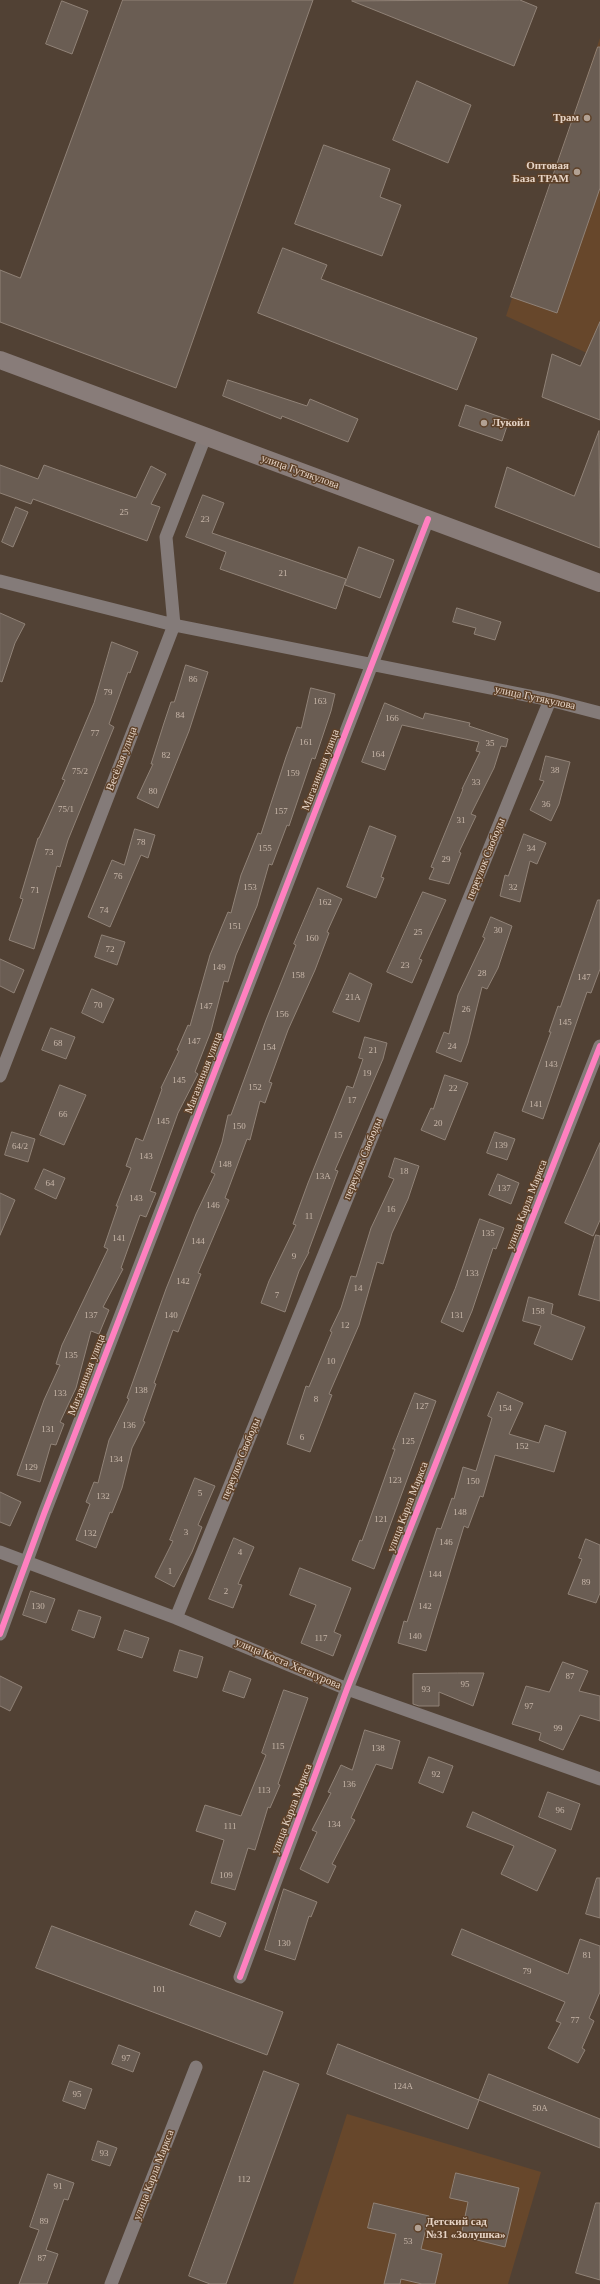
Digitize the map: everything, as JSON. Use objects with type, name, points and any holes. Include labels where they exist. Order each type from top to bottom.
[{"type":"main road","name":"улица Гутякулова","points":[[0,360],[600,583]]},
{"type":"street","name":"Весёлая улица","points":[[0,1076],[174,625],[166,537],[205,437]]},
{"type":"street","name":"Магазинная улица","points":[[0,1634],[428,519]]},
{"type":"street","name":"улица Гутякулова","points":[[0,582],[174,625],[550,700],[600,714]]},
{"type":"street","name":"переулок Свободы","points":[[176,1618],[550,700]]},
{"type":"street","name":"улица Карла Маркса","points":[[240,1977],[348,1689],[600,1046]]},
{"type":"street","name":"улица Коста Хетагурова","points":[[0,1552],[176,1618],[348,1689],[600,1779]]},
{"type":"street","name":"улица Карла Маркса","points":[[111,2284],[196,2067]]},
{"type":"shaded area","name":"Оптовая База ТРАМ","points":[[600,38],[600,359],[506,316]]},
{"type":"shaded area","name":"Детский сад №31 «Золушка»","points":[[347,2114],[541,2172],[508,2284],[293,2284]]},
{"type":"building","points":[[123,0],[313,0],[176,388],[0,322],[0,270],[20,278]]},
{"type":"building","points":[[520,0],[537,7],[514,66],[352,1]]},
{"type":"building","points":[[62,1],[88,11],[72,54],[46,44]]},
{"type":"building","name":"Оптовая База ТРАМ","points":[[598,47],[600,47],[600,188],[557,313],[511,297]]},
{"type":"building","points":[[417,81],[471,105],[448,163],[393,140]]},
{"type":"building","points":[[324,145],[390,169],[380,197],[401,205],[382,256],[295,224]]},
{"type":"building","points":[[283,248],[327,265],[321,279],[477,338],[457,390],[258,313]]},
{"type":"building","points":[[600,322],[600,420],[542,397],[552,354],[580,366]]},
{"type":"building","points":[[228,380],[307,406],[310,399],[358,419],[348,442],[282,416],[281,419],[223,396]]},
{"type":"building","name":"Лукойл","points":[[466,405],[509,420],[502,441],[459,426]]},
{"type":"building","points":[[599,431],[600,548],[495,507],[507,467],[574,496]]},
{"type":"building","points":[[0,465],[38,479],[44,465],[136,498],[151,466],[166,474],[151,504],[160,507],[147,541],[33,499],[31,504],[0,493]]},
{"type":"building","points":[[203,495],[224,503],[212,533],[346,579],[336,609],[220,569],[226,552],[186,537]]},
{"type":"building","points":[[16,507],[28,512],[13,547],[2,542]]},
{"type":"building","points":[[359,547],[394,560],[380,598],[345,585]]},
{"type":"building","points":[[457,608],[501,622],[495,640],[474,634],[476,628],[453,622]]},
{"type":"building","points":[[0,613],[25,624],[15,643],[2,682],[0,681]]},
{"type":"building","points":[[112,642],[138,652],[130,673],[128,672],[109,724],[114,727],[68,840],[60,867],[57,866],[34,949],[9,940],[23,899],[20,898],[38,838],[65,780],[62,779],[94,703]]},
{"type":"building","points":[[186,665],[208,672],[189,731],[158,808],[137,798],[153,764],[151,764],[171,702],[174,702]]},
{"type":"building","points":[[311,688],[335,694],[331,711],[315,759],[312,758],[289,826],[287,825],[272,865],[269,864],[257,906],[236,955],[228,982],[224,981],[211,1031],[195,1072],[198,1074],[178,1113],[150,1191],[156,1193],[146,1217],[140,1215],[121,1268],[123,1269],[103,1307],[109,1310],[99,1334],[91,1331],[76,1388],[60,1422],[64,1424],[56,1445],[51,1444],[40,1482],[17,1475],[44,1400],[60,1365],[56,1364],[62,1345],[108,1249],[104,1247],[118,1206],[116,1206],[131,1168],[126,1166],[136,1138],[143,1141],[162,1089],[161,1088],[179,1051],[177,1050],[188,1025],[190,1026],[210,955],[228,912],[231,913],[241,875],[258,833],[261,834],[297,727],[301,728]]},
{"type":"building","points":[[385,703],[423,719],[425,713],[470,723],[469,726],[508,739],[506,747],[501,746],[494,768],[471,814],[476,816],[459,852],[461,853],[449,884],[429,879],[434,868],[431,867],[462,789],[480,752],[476,751],[479,742],[402,725],[385,770],[362,762]]},
{"type":"building","points":[[546,756],[570,762],[559,804],[551,821],[530,810],[544,781],[540,780]]},
{"type":"building","points":[[370,826],[396,836],[381,877],[384,878],[376,898],[347,887]]},
{"type":"building","points":[[135,829],[155,835],[148,858],[141,855],[110,927],[88,917],[112,860],[124,865]]},
{"type":"building","points":[[524,834],[546,843],[537,864],[530,861],[520,902],[500,896],[505,875],[508,876]]},
{"type":"building","points":[[318,888],[342,899],[327,932],[329,933],[315,970],[288,1030],[269,1082],[272,1083],[265,1103],[260,1101],[250,1140],[247,1139],[225,1198],[229,1200],[198,1273],[201,1274],[178,1332],[173,1330],[154,1383],[156,1384],[143,1421],[145,1422],[132,1448],[122,1488],[112,1513],[110,1512],[96,1548],[76,1540],[90,1504],[86,1502],[94,1482],[98,1483],[109,1440],[129,1399],[127,1398],[166,1289],[196,1214],[215,1174],[211,1172],[222,1142],[228,1115],[231,1115],[266,1020],[296,945],[294,944]]},
{"type":"building","points":[[423,892],[446,900],[419,959],[422,960],[412,983],[387,972]]},
{"type":"building","points":[[598,900],[600,900],[600,969],[591,993],[587,992],[543,1119],[522,1111],[551,1032],[549,1032],[558,1006],[560,1007]]},
{"type":"building","points":[[491,917],[512,926],[498,968],[487,989],[482,987],[468,1043],[461,1062],[436,1052],[444,1032],[449,1034],[458,995],[485,938],[483,937]]},
{"type":"building","points":[[102,935],[125,942],[117,965],[95,957]]},
{"type":"building","points":[[0,959],[24,970],[14,993],[0,986]]},
{"type":"building","points":[[350,973],[372,984],[359,1022],[333,1012]]},
{"type":"building","points":[[92,989],[114,999],[103,1023],[82,1013]]},
{"type":"building","points":[[51,1028],[75,1037],[66,1059],[42,1050]]},
{"type":"building","points":[[365,1037],[387,1043],[383,1059],[335,1170],[338,1171],[309,1252],[299,1271],[285,1312],[261,1303],[269,1281],[296,1225],[293,1224],[308,1183],[347,1086],[353,1088],[363,1059],[359,1058]]},
{"type":"building","points":[[445,1075],[468,1083],[445,1140],[421,1130],[431,1108],[433,1109]]},
{"type":"building","points":[[60,1085],[86,1095],[64,1145],[40,1135]]},
{"type":"building","points":[[12,1132],[35,1139],[28,1162],[5,1155]]},
{"type":"building","points":[[495,1132],[515,1139],[507,1160],[487,1153]]},
{"type":"building","points":[[600,1143],[600,1220],[593,1236],[565,1223]]},
{"type":"building","points":[[395,1158],[419,1166],[408,1199],[392,1233],[383,1264],[377,1262],[359,1325],[329,1394],[332,1395],[310,1452],[287,1444],[306,1386],[309,1387],[332,1332],[330,1331],[341,1308],[351,1276],[356,1277],[371,1228],[394,1179],[389,1177]]},
{"type":"building","points":[[44,1169],[65,1178],[56,1199],[35,1189]]},
{"type":"building","points":[[498,1174],[519,1183],[511,1204],[489,1195]]},
{"type":"building","points":[[0,1193],[15,1200],[0,1235]]},
{"type":"building","points":[[480,1219],[504,1228],[496,1249],[493,1248],[472,1311],[463,1332],[441,1322],[455,1289]]},
{"type":"building","points":[[596,1235],[600,1236],[600,1301],[579,1295]]},
{"type":"building","points":[[529,1297],[553,1304],[551,1314],[585,1327],[572,1360],[534,1344],[541,1326],[523,1321]]},
{"type":"building","points":[[498,1392],[523,1403],[509,1434],[539,1443],[545,1425],[566,1432],[554,1472],[495,1455],[483,1497],[480,1496],[468,1528],[464,1526],[426,1651],[398,1643],[404,1621],[407,1622],[437,1528],[441,1529],[452,1498],[454,1499],[463,1467],[476,1471],[492,1418],[488,1416]]},
{"type":"building","points":[[415,1393],[436,1401],[374,1569],[352,1560],[360,1540],[362,1541],[395,1449],[393,1449]]},
{"type":"building","points":[[195,1478],[215,1486],[198,1525],[202,1527],[192,1552],[174,1587],[155,1577],[173,1541],[170,1540]]},
{"type":"building","points":[[0,1492],[21,1502],[10,1526],[0,1522]]},
{"type":"building","points":[[234,1538],[254,1547],[238,1584],[242,1585],[233,1608],[209,1599]]},
{"type":"building","points":[[586,1539],[600,1545],[600,1593],[596,1603],[568,1594],[582,1559],[579,1558]]},
{"type":"building","points":[[300,1568],[351,1588],[334,1632],[341,1635],[333,1656],[301,1643],[316,1605],[290,1595]]},
{"type":"building","points":[[31,1591],[55,1599],[46,1623],[23,1615]]},
{"type":"building","points":[[79,1610],[101,1617],[94,1638],[72,1630]]},
{"type":"building","points":[[125,1630],[149,1638],[142,1658],[118,1650]]},
{"type":"building","points":[[180,1650],[203,1657],[197,1678],[174,1671]]},
{"type":"building","points":[[563,1662],[588,1671],[579,1691],[600,1696],[600,1721],[580,1715],[563,1750],[539,1740],[541,1733],[512,1724],[526,1686],[549,1692]]},
{"type":"building","points":[[230,1671],[251,1679],[244,1698],[223,1691]]},
{"type":"building","points":[[484,1673],[473,1706],[439,1692],[439,1706],[419,1706],[413,1704],[413,1674]]},
{"type":"building","points":[[0,1676],[22,1687],[10,1711],[0,1706]]},
{"type":"building","points":[[284,1690],[308,1698],[278,1784],[280,1785],[270,1808],[268,1807],[255,1850],[248,1848],[235,1890],[211,1883],[224,1840],[196,1831],[205,1805],[241,1816],[266,1755],[262,1753]]},
{"type":"building","points":[[365,1730],[400,1741],[392,1769],[376,1764],[351,1818],[355,1820],[332,1864],[336,1866],[328,1883],[300,1869],[317,1832],[312,1830],[331,1793],[328,1792],[341,1765],[352,1770]]},
{"type":"building","points":[[429,1757],[453,1766],[443,1793],[419,1783]]},
{"type":"building","points":[[548,1792],[580,1804],[571,1830],[539,1817]]},
{"type":"building","points":[[473,1812],[556,1850],[537,1891],[501,1874],[514,1846],[467,1827]]},
{"type":"building","points":[[597,1878],[600,1878],[600,1918],[586,1914]]},
{"type":"building","points":[[284,1889],[317,1902],[311,1917],[309,1916],[295,1960],[265,1950]]},
{"type":"building","points":[[196,1911],[226,1923],[220,1937],[190,1925]]},
{"type":"building","points":[[52,1926],[283,2012],[267,2055],[36,1968]]},
{"type":"building","points":[[462,1929],[568,1974],[580,1939],[600,1946],[600,1992],[589,2018],[594,2021],[582,2048],[585,2050],[578,2063],[548,2048],[561,2023],[556,2021],[565,2002],[452,1955]]},
{"type":"building","points":[[338,2044],[479,2100],[468,2129],[327,2074]]},
{"type":"building","points":[[119,2045],[140,2053],[133,2072],[112,2064]]},
{"type":"building","points":[[264,2071],[299,2084],[226,2284],[210,2284],[189,2276]]},
{"type":"building","points":[[489,2074],[600,2119],[600,2148],[479,2100]]},
{"type":"building","points":[[70,2081],[92,2089],[85,2109],[63,2101]]},
{"type":"building","points":[[98,2141],[117,2148],[110,2166],[92,2160]]},
{"type":"building","points":[[456,2173],[519,2188],[505,2247],[461,2236],[468,2202],[450,2198]]},
{"type":"building","points":[[48,2174],[74,2183],[68,2200],[64,2199],[46,2250],[58,2254],[47,2284],[19,2284],[39,2230],[30,2227]]},
{"type":"building","points":[[374,2203],[429,2216],[421,2249],[442,2254],[435,2284],[422,2284],[401,2279],[400,2284],[384,2284],[396,2234],[368,2228]]},
{"type":"building","points":[[596,2203],[600,2203],[600,2280],[576,2273]]},
{"type":"cycle path","points":[[0,1634],[44,1514],[428,519]]},
{"type":"cycle path","points":[[240,1977],[347,1689],[600,1046]]},
{"type":"place","name":"Трам","points":[[587,118]]},
{"type":"place","name":"Оптовая База ТРАМ","points":[[577,172]]},
{"type":"place","name":"Лукойл","points":[[484,423]]},
{"type":"place","name":"Детский сад №31 «Золушка»","points":[[418,2228]]}]
